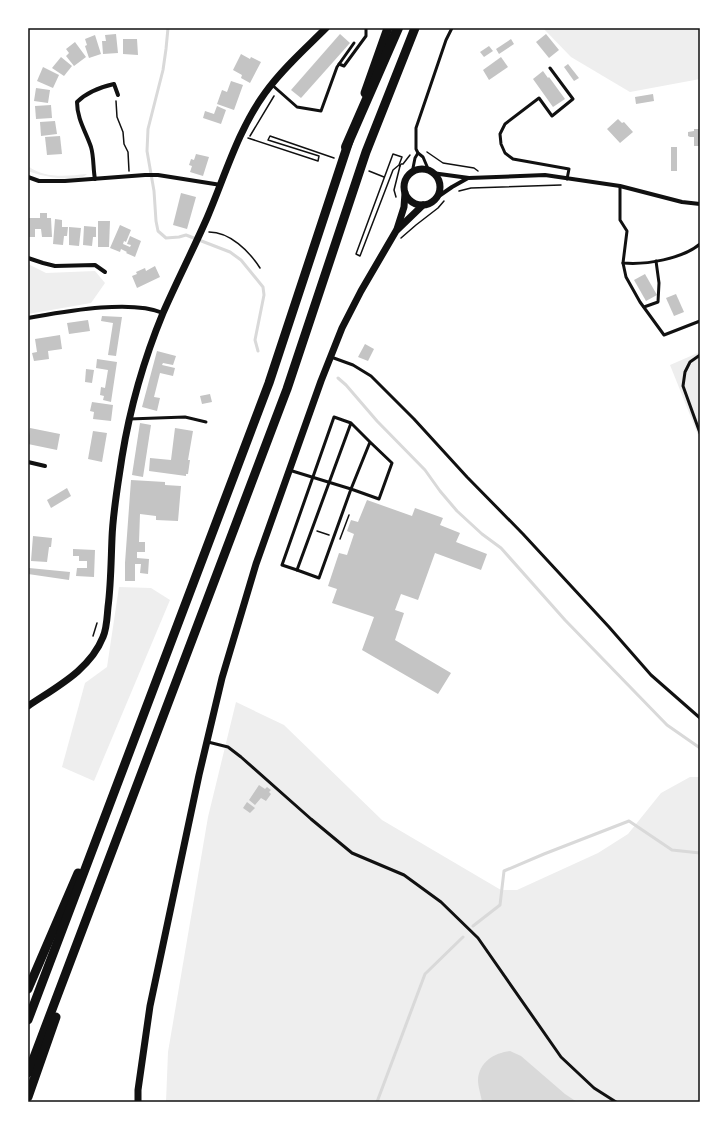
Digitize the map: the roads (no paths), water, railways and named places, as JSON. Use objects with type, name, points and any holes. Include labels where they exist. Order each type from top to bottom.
[{"type":"highway","points":[[28,1020],[269,383],[346,147],[388,28]]},
{"type":"highway","points":[[346,147],[398,28]]},
{"type":"highway","points":[[28,1073],[287,389],[366,152],[415,28]]},
{"type":"highway","points":[[28,989],[71,887],[102,823]]},
{"type":"highway","points":[[28,1097],[121,828]]},
{"type":"street","points":[[28,706],[80,671],[96,652],[104,636],[107,622],[111,580],[113,522],[129,419],[144,364],[163,312],[201,232],[240,136],[272,84],[326,28]]},
{"type":"street","points":[[95,179],[91,148],[81,126],[77,111],[77,102],[83,96],[102,87],[114,84],[118,95]]},
{"type":"street","points":[[138,1102],[138,1090],[150,1006],[199,775],[222,678],[256,564],[289,470],[342,328],[361,291],[395,233],[404,207],[406,181],[412,173],[422,169],[431,172],[469,178],[544,175],[620,186],[682,202],[700,204]]},
{"type":"street","points":[[431,172],[436,176],[440,185],[436,198]]},
{"type":"street","points":[[28,177],[39,181],[158,175],[221,185]]},
{"type":"street","points":[[395,233],[423,205],[432,202],[452,187],[469,178]]},
{"type":"street","points":[[405,191],[409,199],[423,205]]},
{"type":"street","points":[[28,258],[55,266],[95,265],[105,272]]},
{"type":"street","points":[[28,318],[67,311],[113,307],[137,307],[163,312]]},
{"type":"street","points":[[28,462],[45,466]]},
{"type":"lane","points":[[339,64],[344,66],[366,36],[366,28]]},
{"type":"lane","points":[[431,172],[423,157],[418,153],[416,145],[416,128],[446,40],[452,28]]},
{"type":"lane","points":[[272,84],[297,107],[321,111],[339,64],[354,42]]},
{"type":"lane","points":[[550,68],[574,99],[552,116],[539,98],[505,124],[500,134],[506,153],[514,159],[569,169],[567,179]]},
{"type":"lane","points":[[412,173],[415,158],[418,153]]},
{"type":"lane","points":[[620,186],[620,220],[627,231],[624,263],[626,278],[640,302],[664,335],[700,321]]},
{"type":"lane","points":[[624,263],[631,264],[656,261],[688,251],[700,244]]},
{"type":"lane","points":[[644,307],[658,302],[656,261]]},
{"type":"lane","points":[[700,355],[690,362],[685,372],[683,386],[700,433]]},
{"type":"lane","points":[[331,357],[352,365],[371,376],[523,534],[651,675],[700,718]]},
{"type":"lane","points":[[129,419],[185,417],[206,422]]},
{"type":"lane","points":[[289,470],[312,477],[330,482],[351,489],[379,499],[392,463],[351,423],[334,417],[312,477],[282,565],[319,578],[351,489],[370,442]]},
{"type":"lane","points":[[297,570],[351,423]]},
{"type":"lane","points":[[207,742],[228,747],[352,853],[404,875],[441,902],[478,938],[561,1057],[594,1088],[616,1102]]},
{"type":"waterway","points":[[168,28],[163,70],[148,129],[147,151],[154,191],[158,231],[166,238],[186,235],[230,252],[241,260],[263,287],[264,295],[255,340],[258,351]]},
{"type":"waterway","points":[[338,378],[346,385],[377,421],[425,470],[457,511],[482,534],[501,548],[565,620],[667,725],[700,748]]},
{"type":"waterway","points":[[473,926],[500,905],[504,871],[629,821],[672,850],[700,853]]},
{"type":"waterway","points":[[377,1102],[425,974],[463,937]]}]
